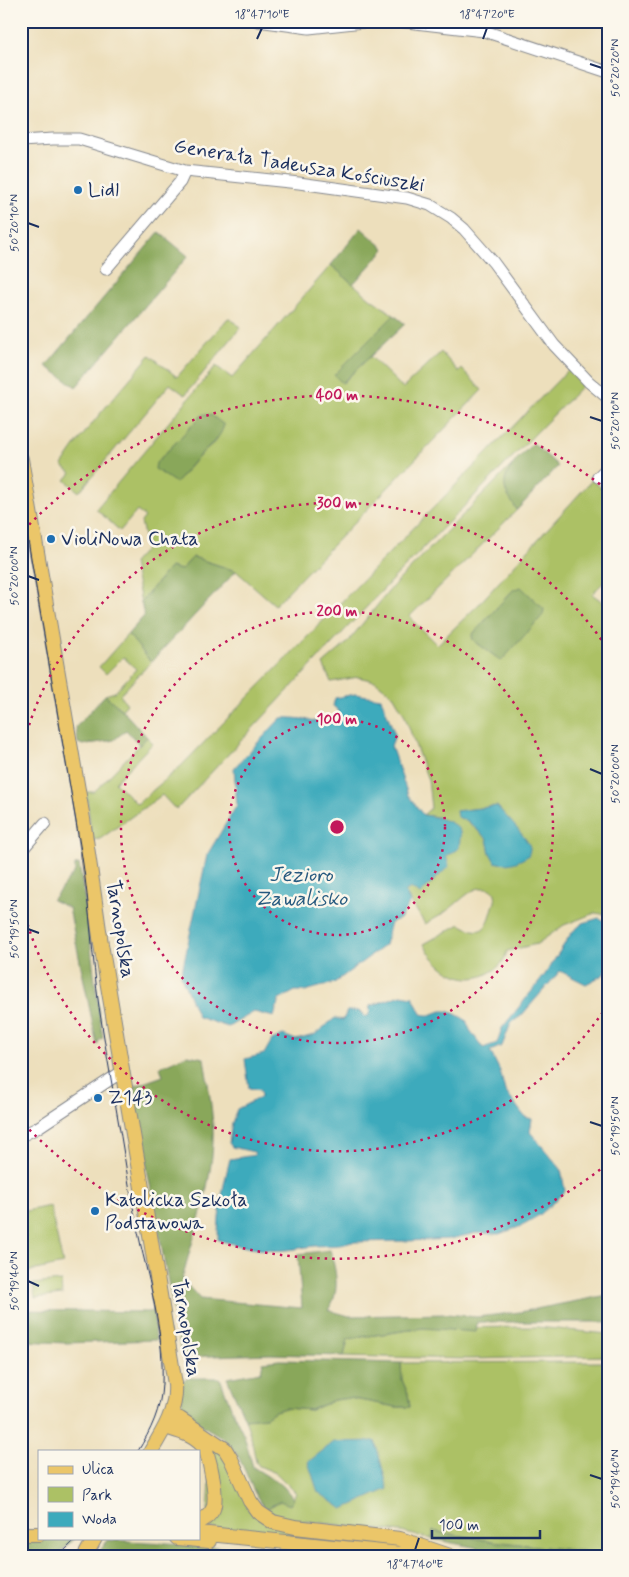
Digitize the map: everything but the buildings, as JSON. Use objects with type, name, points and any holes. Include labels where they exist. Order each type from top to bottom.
[{"type":"main road","name":"Tarnopolska","points":[[21,459],[83,819],[100,937],[176,1390],[170,1416]]},
{"type":"main road","points":[[152,1450],[170,1416]]},
{"type":"main road","points":[[170,1416],[202,1444],[206,1450],[215,1500],[212,1511],[200,1522]]},
{"type":"main road","points":[[170,1416],[213,1440],[224,1449],[232,1459],[250,1501],[258,1512],[273,1522],[295,1528],[400,1539],[450,1556]]},
{"type":"main road","points":[[21,1527],[38,1526]]},
{"type":"main road","points":[[200,1533],[420,1556]]},
{"type":"main road","points":[[21,1534],[38,1534]]},
{"type":"main road","points":[[85,1556],[94,1540]]},
{"type":"main road","points":[[197,1540],[348,1556]]},
{"type":"street","points":[[258,21],[309,28],[372,21]]},
{"type":"street","points":[[398,21],[444,24],[496,34],[608,72]]},
{"type":"street","name":"Generała Tadeusza Kościuszki","points":[[21,141],[53,138],[79,139],[185,171],[299,182],[424,202],[439,210],[464,229],[482,248],[554,345],[588,382],[608,398]]},
{"type":"street","points":[[106,269],[180,182],[185,171]]},
{"type":"street","points":[[598,477],[608,468]]},
{"type":"street","points":[[21,851],[45,823]]},
{"type":"street","points":[[21,1136],[45,1124],[123,1071]]},
{"type":"green space","points":[[361,228],[385,249],[353,284],[331,265]]},
{"type":"green space","points":[[159,232],[188,256],[76,387],[46,366]]},
{"type":"green space","points":[[331,265],[370,298],[394,315],[334,375],[343,383],[370,356],[403,388],[441,352],[459,372],[462,369],[482,390],[275,605],[236,571],[193,557],[181,570],[170,567],[141,602],[133,563],[147,548],[141,522],[145,517],[137,511],[120,531],[96,509],[216,366],[232,378]],"holes":[[[203,414],[217,440],[204,451],[176,482],[156,463]]]},
{"type":"green space","points":[[394,315],[405,324],[342,383],[334,375]]},
{"type":"green space","points":[[228,318],[241,327],[185,395],[170,384],[79,492],[65,480],[71,473],[62,465],[93,423],[150,355],[177,377]]},
{"type":"green space","points":[[569,369],[582,383],[581,387],[392,580],[176,810],[162,795],[100,839],[92,840],[86,792],[94,792],[147,737],[153,743],[115,782],[137,804],[181,766]]},
{"type":"green space","points":[[203,414],[211,415],[224,425],[217,438],[176,483],[155,469],[156,463]]},
{"type":"green space","points":[[533,443],[558,466],[517,510],[508,496],[505,481],[516,460]]},
{"type":"green space","points":[[512,465],[506,478],[506,488],[517,510],[410,616],[437,645],[479,604],[592,480],[601,488],[608,480],[608,578],[592,594],[608,606],[608,915],[595,913],[564,925],[537,944],[507,951],[498,967],[487,974],[477,977],[468,978],[450,972],[435,960],[424,944],[460,924],[474,930],[483,929],[486,926],[496,898],[495,894],[488,888],[476,889],[425,924],[405,892],[446,856],[439,817],[423,815],[431,808],[428,780],[404,714],[393,695],[375,681],[358,677],[331,682],[323,664],[346,644],[393,586]],"holes":[[[513,590],[504,658],[500,660],[473,640],[472,635]],[[497,806],[527,841],[490,853],[487,839],[456,811]]]},
{"type":"green space","points":[[193,557],[236,571],[151,662],[128,634],[144,616],[141,602],[170,567],[181,570]]},
{"type":"green space","points":[[521,587],[544,609],[543,615],[504,658],[500,660],[473,640],[472,635],[513,590]]},
{"type":"green space","points":[[128,634],[151,662],[120,695],[127,704],[122,710],[105,695],[115,692],[136,669],[123,657],[106,674],[99,667]]},
{"type":"green space","points":[[105,695],[147,737],[140,745],[126,730],[114,740],[83,745],[78,743],[76,727]]},
{"type":"green space","points":[[79,864],[103,1038],[100,1039],[97,1045],[69,908],[52,900],[75,871],[75,865]]},
{"type":"green space","points":[[187,1055],[204,1058],[213,1121],[212,1160],[209,1177],[182,1279],[200,1299],[302,1308],[298,1254],[330,1250],[334,1265],[336,1288],[335,1296],[328,1310],[349,1316],[447,1314],[477,1317],[520,1312],[608,1295],[608,1322],[477,1322],[476,1332],[423,1328],[348,1339],[344,1356],[270,1354],[182,1357],[132,1087],[163,1076],[160,1067]]},
{"type":"green space","points":[[50,1206],[63,1264],[27,1272],[21,1246],[21,1212]]},
{"type":"green space","points":[[61,1281],[62,1295],[35,1298],[33,1284]]},
{"type":"green space","points":[[21,1310],[154,1311],[156,1340],[66,1343],[21,1341]]},
{"type":"green space","points":[[537,1327],[608,1334],[608,1356],[468,1359],[344,1356],[348,1339],[423,1328]]},
{"type":"green space","points":[[279,1360],[401,1363],[402,1380],[408,1394],[410,1407],[396,1407],[349,1398],[334,1400],[311,1410],[285,1408],[275,1411],[266,1417],[245,1419],[227,1378],[261,1372],[263,1362]]},
{"type":"green space","points":[[608,1362],[608,1554],[491,1541],[433,1531],[432,1539],[401,1532],[287,1519],[266,1509],[280,1501],[290,1504],[296,1493],[276,1473],[259,1466],[256,1462],[245,1419],[266,1417],[275,1411],[285,1408],[311,1410],[334,1400],[349,1398],[396,1407],[410,1407],[408,1394],[402,1380],[401,1363]]},
{"type":"green space","points":[[188,1378],[220,1378],[244,1435],[253,1467],[283,1486],[294,1499],[290,1505],[280,1501],[266,1509],[255,1493],[239,1457],[233,1449],[222,1438],[186,1413],[182,1402],[181,1383]]},
{"type":"green space","points":[[176,1423],[221,1450],[253,1512],[391,1541],[418,1549],[200,1527],[207,1523],[212,1456]]},
{"type":"green space","points":[[433,1531],[491,1541],[608,1554],[608,1556],[519,1556],[432,1539]]},
{"type":"green space","points":[[21,1540],[74,1540],[56,1556],[21,1556]]},
{"type":"green space","points":[[108,1540],[185,1544],[309,1556],[96,1556]]},
{"type":"water","name":"Jezioro Zawalisko","points":[[355,694],[381,698],[395,735],[391,746],[408,795],[423,815],[444,820],[458,828],[460,832],[459,848],[446,856],[449,866],[420,894],[410,888],[405,892],[410,902],[400,919],[391,922],[385,945],[334,983],[305,991],[295,991],[279,1000],[274,1017],[254,1012],[228,1027],[198,1017],[181,976],[207,855],[237,805],[234,768],[281,718],[335,723],[339,711],[333,706],[335,698]]},
{"type":"water","points":[[497,806],[529,844],[528,856],[516,862],[504,864],[495,862],[490,853],[487,839],[468,821],[457,817],[456,811]]},
{"type":"water","points":[[599,918],[608,924],[608,968],[603,975],[586,984],[560,971],[521,1016],[511,1023],[502,1046],[490,1051],[500,1071],[505,1091],[525,1117],[532,1119],[530,1132],[561,1169],[565,1191],[541,1214],[519,1227],[499,1234],[476,1233],[450,1239],[352,1242],[290,1250],[254,1249],[218,1240],[221,1199],[230,1159],[255,1155],[254,1152],[232,1147],[229,1143],[232,1123],[237,1109],[261,1097],[260,1090],[249,1088],[245,1059],[264,1054],[272,1040],[283,1035],[296,1040],[314,1035],[335,1018],[343,1020],[347,1011],[360,1011],[365,1017],[369,1015],[370,1006],[401,995],[413,997],[421,1014],[430,1015],[448,1011],[466,1020],[470,1030],[483,1048],[497,1043],[502,1028],[544,976],[572,932],[583,923]]},
{"type":"water","points":[[375,1441],[388,1489],[343,1509],[318,1492],[308,1462],[334,1442]]},
{"type":"tram line","points":[[21,499],[82,857],[102,1029],[139,1238],[159,1331],[162,1366],[160,1402],[151,1427],[139,1450]]},
{"type":"tram line","points":[[59,1556],[75,1540]]},
{"type":"place","name":"Lidl","points":[[78,190]]},
{"type":"place","name":"VioliNowa Chata","points":[[51,539]]},
{"type":"place","name":"Z143","points":[[98,1098]]},
{"type":"place","name":"Katolicka Szkoła Podstawowa","points":[[95,1211]]}]
